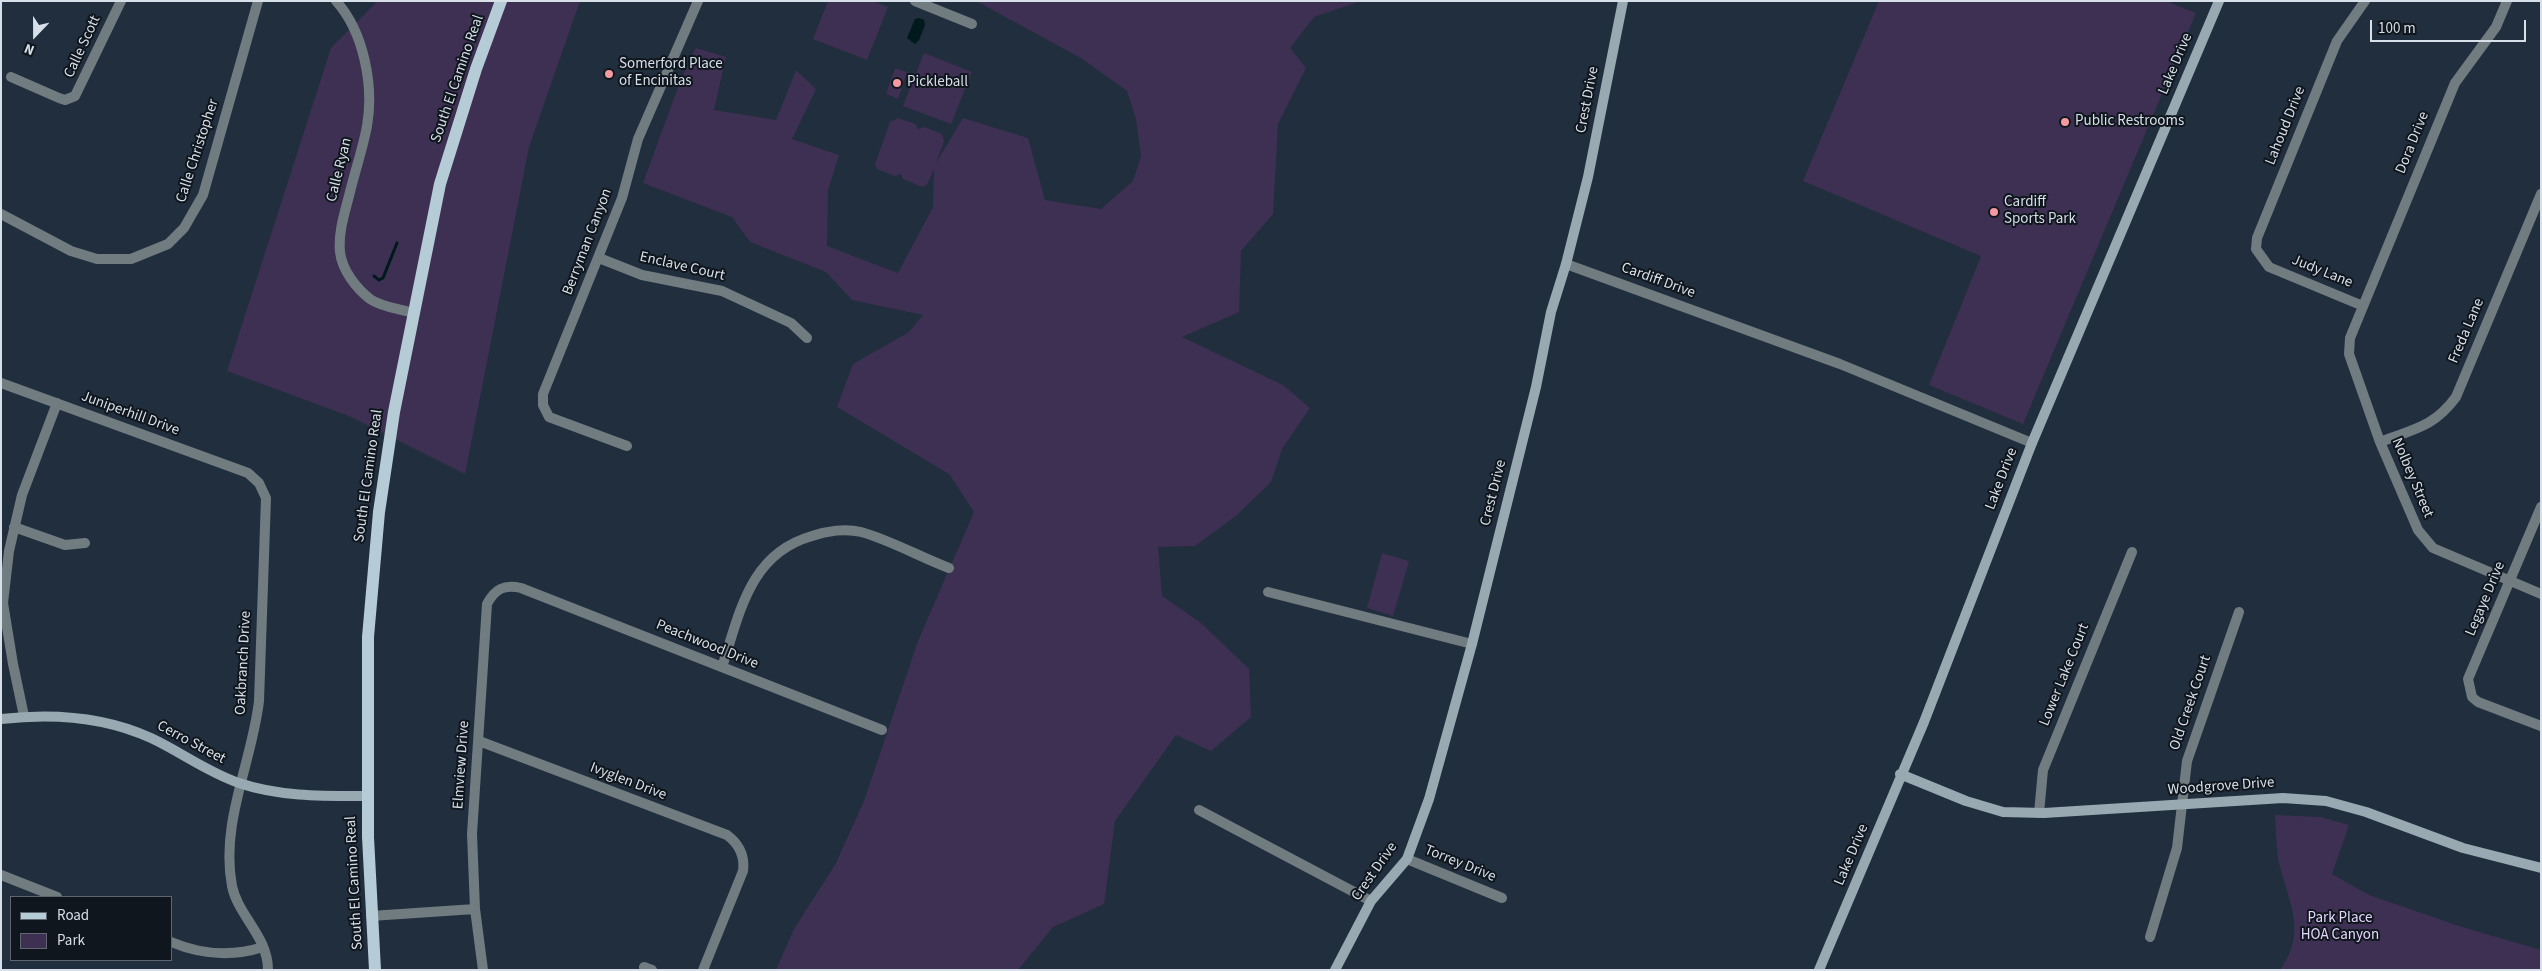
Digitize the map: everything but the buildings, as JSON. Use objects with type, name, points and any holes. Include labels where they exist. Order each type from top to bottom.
[{"type":"main road","name":"South El Camino Real","points":[[375,970],[371,916],[368,796],[368,637],[379,512],[394,412],[440,184],[476,69],[501,1]]},
{"type":"street","name":"Calle Scott","points":[[11,77],[65,100],[75,96],[121,1]]},
{"type":"street","name":"Calle Christopher","points":[[1,214],[72,251],[98,259],[131,259],[168,244],[184,228],[203,195],[258,1]]},
{"type":"street","name":"Calle Ryan","points":[[336,1],[346,12],[360,44],[369,85],[367,126],[342,226],[340,254],[343,266],[350,277],[360,290],[372,300],[413,313]]},
{"type":"street","name":"Berryman Canyon","points":[[627,446],[549,417],[543,405],[543,394],[622,198],[638,138],[666,79],[698,1]]},
{"type":"street","points":[[915,1],[972,24]]},
{"type":"street","name":"Crest Drive","points":[[1335,970],[1371,902],[1406,859],[1429,799],[1472,644],[1536,387],[1551,312],[1566,264],[1588,177],[1623,1]]},
{"type":"street","name":"Lake Drive","points":[[1819,970],[1869,854],[1900,774],[1924,722],[2032,443],[2219,1]]},
{"type":"street","name":"Lahoud Drive","points":[[2269,267],[2256,250],[2257,238],[2337,41],[2365,1]]},
{"type":"street","name":"Dora Drive","points":[[2363,306],[2455,82],[2496,27],[2507,1]]},
{"type":"street","name":"Freda Lane","points":[[2380,442],[2432,423],[2445,412],[2456,397],[2541,194]]},
{"type":"street","name":"Enclave Court","points":[[599,258],[642,275],[722,291],[791,323],[808,338]]},
{"type":"street","name":"Cardiff Drive","points":[[1566,264],[1739,326],[2032,443]]},
{"type":"street","name":"Judy Lane","points":[[2269,267],[2363,306]]},
{"type":"street","name":"Nolbey Street","points":[[2363,306],[2350,338],[2349,354],[2380,442],[2418,530],[2433,548],[2541,594]]},
{"type":"street","name":"Juniperhill Drive","points":[[1,383],[248,473]]},
{"type":"street","points":[[24,716],[12,664],[4,603],[14,527],[22,495],[57,403]]},
{"type":"street","name":"Oakbranch Drive","points":[[248,473],[259,483],[266,498],[259,701],[257,722],[240,783],[228,854],[232,887],[263,947],[268,970]]},
{"type":"street","name":"Legaye Drive","points":[[2541,507],[2468,679],[2472,697],[2478,702],[2541,726]]},
{"type":"street","points":[[14,527],[65,545],[85,543]]},
{"type":"street","points":[[722,667],[752,583],[762,566],[784,547],[798,540],[827,531],[859,531],[949,568]]},
{"type":"street","name":"Lower Lake Court","points":[[2040,813],[2043,770],[2132,552]]},
{"type":"street","name":"Elmview Drive","points":[[482,970],[475,909],[472,834],[487,604],[492,593],[500,588],[510,586],[521,588]]},
{"type":"street","name":"Peachwood Drive","points":[[521,588],[882,730]]},
{"type":"street","points":[[1268,592],[1472,644]]},
{"type":"street","name":"Old Creek Court","points":[[2150,937],[2177,848],[2187,761],[2239,612]]},
{"type":"street","name":"Cerro Street","points":[[1,719],[24,716],[86,718],[120,726],[151,738],[198,766],[240,783],[292,793],[368,796]]},
{"type":"street","name":"Ivyglen Drive","points":[[479,741],[727,835],[736,842],[744,861],[743,870],[703,970]]},
{"type":"street","name":"Woodgrove Drive","points":[[1900,774],[1966,801],[2003,812],[2040,813],[2182,806],[2283,798],[2326,801],[2366,812],[2463,848],[2541,868]]},
{"type":"street","points":[[1199,810],[1371,902]]},
{"type":"street","name":"Torrey Drive","points":[[1406,859],[1502,898]]},
{"type":"street","points":[[1,875],[54,896]]},
{"type":"street","points":[[371,916],[475,909]]},
{"type":"street","points":[[172,942],[213,954],[244,953],[263,947]]},
{"type":"green space","points":[[378,1],[580,1],[529,147],[465,474],[349,416],[227,371],[331,48]]},
{"type":"green space","points":[[828,1],[872,1],[888,7],[867,60],[813,39]]},
{"type":"green space","points":[[976,1],[1361,1],[1314,17],[1290,48],[1306,68],[1278,124],[1273,214],[1241,251],[1239,312],[1182,337],[1283,385],[1310,408],[1282,449],[1271,482],[1237,515],[1195,546],[1158,547],[1162,596],[1201,623],[1249,669],[1251,717],[1211,751],[1176,735],[1115,821],[1104,904],[1053,927],[1018,970],[776,970],[794,929],[835,865],[864,801],[918,641],[974,512],[949,474],[837,407],[853,364],[909,332],[923,315],[852,300],[826,272],[750,242],[732,217],[643,183],[680,82],[696,48],[726,57],[714,110],[776,120],[796,70],[816,89],[792,139],[839,155],[828,190],[827,246],[898,273],[933,207],[934,169],[927,185],[922,187],[903,179],[901,174],[895,176],[877,169],[875,164],[890,122],[898,118],[915,124],[918,129],[925,127],[942,134],[944,141],[936,163],[963,118],[1028,138],[1045,200],[1101,209],[1133,181],[1141,156],[1136,119],[1127,91],[1081,58]]},
{"type":"green space","name":"Cardiff Sports Park","points":[[1879,1],[2166,1],[2196,13],[2023,424],[1929,385],[1981,256],[1803,181]]},
{"type":"green space","points":[[924,53],[972,72],[951,124],[903,106]]},
{"type":"green space","name":"Pickleball","points":[[895,68],[907,72],[898,99],[886,94]]},
{"type":"green space","points":[[1382,553],[1409,561],[1393,616],[1367,608]]},
{"type":"green space","name":"Park Place HOA Canyon","points":[[2275,815],[2320,817],[2349,825],[2332,874],[2369,895],[2462,927],[2541,950],[2541,970],[2280,970],[2289,955],[2293,942],[2294,928],[2293,915],[2278,858]]},
{"type":"shaded area","points":[[915,19],[924,20],[925,25],[919,40],[915,44],[907,38]]},
{"type":"waterway","points":[[374,276],[379,280],[383,278],[397,243]]},
{"type":"place","name":"Somerford Place of Encinitas","points":[[609,74]]},
{"type":"place","name":"Pickleball","points":[[897,83]]},
{"type":"place","name":"Public Restrooms","points":[[2065,122]]},
{"type":"place","name":"Cardiff Sports Park","points":[[1994,212]]}]
